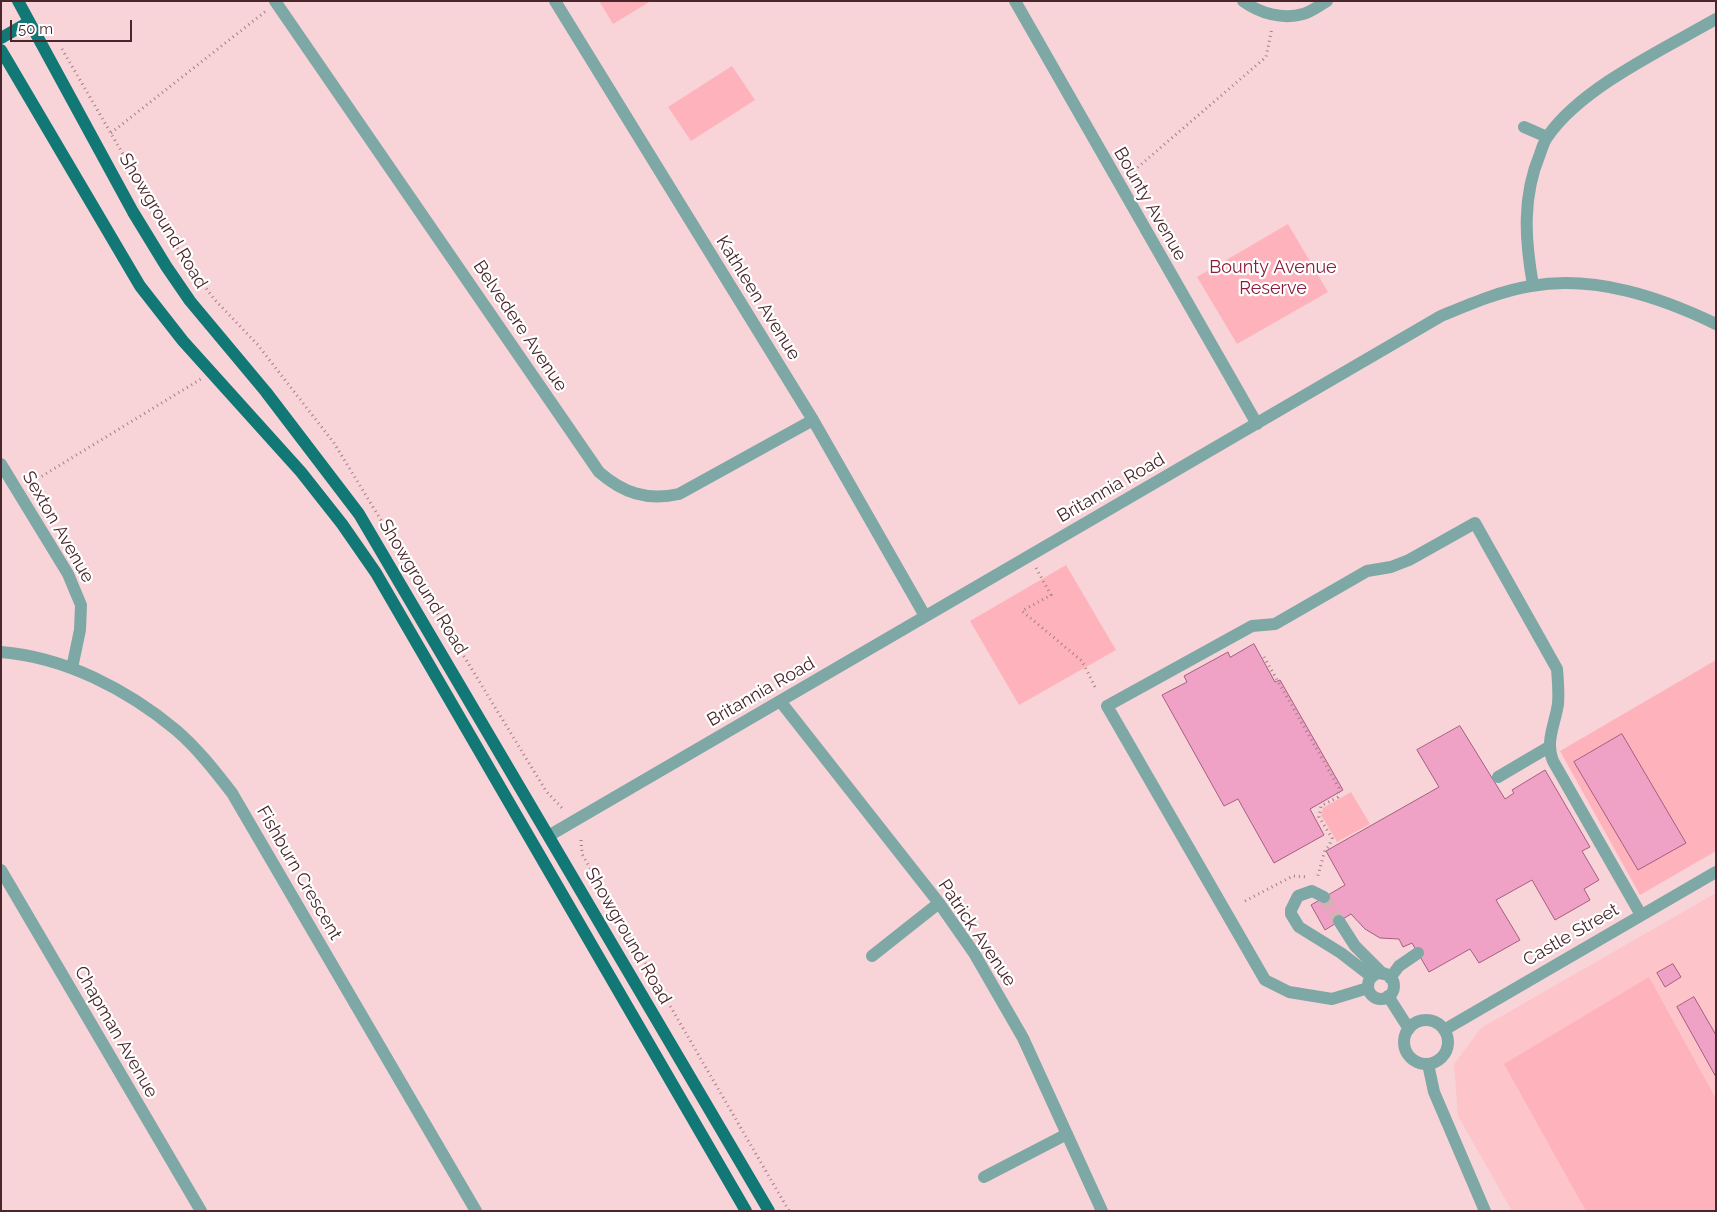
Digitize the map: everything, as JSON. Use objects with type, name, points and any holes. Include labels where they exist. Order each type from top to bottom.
[{"type":"main road","name":"Showground Road","points":[[18,1],[94,137],[133,212],[166,266],[190,301],[266,392],[359,514],[550,835],[768,1211]]},
{"type":"main road","points":[[1,38],[29,22]]},
{"type":"main road","name":"Showground Road","points":[[1,50],[140,286],[211,373],[301,472],[342,524],[376,574],[746,1211]]},
{"type":"street","name":"Kathleen Avenue","points":[[555,1],[813,420],[925,616]]},
{"type":"street","name":"Bounty Avenue","points":[[1016,1],[1118,184],[1256,424]]},
{"type":"street","points":[[1243,1],[1252,8],[1283,16],[1303,14],[1327,1]]},
{"type":"street","name":"Belvedere Avenue","points":[[275,2],[599,472],[614,485],[646,497],[661,498],[679,494],[813,420]]},
{"type":"street","points":[[1533,285],[1525,235],[1526,209],[1534,169],[1547,137],[1581,101],[1716,19]]},
{"type":"street","points":[[1524,126],[1547,137]]},
{"type":"street","name":"Britannia Road","points":[[550,835],[1441,316],[1478,301],[1533,285],[1563,283],[1618,289],[1668,303],[1716,324]]},
{"type":"street","name":"Sexton Avenue","points":[[1,464],[68,574],[82,605],[80,630],[72,668]]},
{"type":"street","points":[[1418,953],[1378,979],[1332,999],[1289,992],[1265,980],[1107,706],[1252,626],[1275,624],[1367,571],[1391,567],[1409,560],[1475,523],[1557,669],[1558,704],[1549,747],[1553,761],[1641,914]]},
{"type":"street","name":"Fishburn Crescent","points":[[1,652],[45,660],[72,668],[104,682],[135,701],[176,731],[207,761],[232,792],[476,1211]]},
{"type":"street","name":"Patrick Avenue","points":[[780,701],[939,903],[974,953],[1007,1008],[1102,1211]]},
{"type":"street","points":[[1498,777],[1549,747]]},
{"type":"street","name":"Chapman Avenue","points":[[1,870],[200,1211]]},
{"type":"street","name":"Castle Street","points":[[1444,1030],[1716,872]]},
{"type":"street","points":[[1324,897],[1312,891],[1298,896],[1291,910],[1294,921],[1378,979],[1393,987],[1388,996]]},
{"type":"street","points":[[872,956],[939,903]]},
{"type":"street","points":[[1339,922],[1378,979],[1376,998],[1388,996]]},
{"type":"street","points":[[1388,996],[1409,1029]]},
{"type":"street","points":[[1426,1021],[1434,1022],[1444,1030],[1448,1041],[1446,1051],[1442,1057],[1428,1064],[1420,1064],[1409,1056],[1404,1040],[1409,1029],[1419,1022],[1426,1021]]},
{"type":"street","points":[[1428,1064],[1437,1100],[1485,1211]]},
{"type":"street","points":[[984,1177],[1067,1134]]},
{"type":"path","points":[[58,42],[111,133],[257,20],[275,2]]},
{"type":"path","points":[[1118,184],[1266,57],[1275,14]]},
{"type":"path","points":[[17,490],[211,373]]},
{"type":"path","points":[[1029,556],[1052,595],[1022,611],[1082,661],[1096,689]]},
{"type":"path","points":[[1264,657],[1339,788],[1338,797],[1321,806],[1319,817],[1332,838],[1330,846],[1325,850],[1316,880]]},
{"type":"path","points":[[581,840],[582,854],[587,863],[789,1211]]},
{"type":"shaded area","points":[[1716,893],[1716,1211],[1512,1211],[1458,1116],[1454,1064],[1481,1028]]},
{"type":"green space","points":[[599,1],[651,1],[613,24]]},
{"type":"green space","points":[[732,66],[755,100],[691,141],[668,107]]},
{"type":"green space","name":"Bounty Avenue Reserve","points":[[1288,224],[1328,292],[1237,344],[1197,277]]},
{"type":"green space","points":[[1066,565],[1116,650],[1019,705],[970,621]]},
{"type":"green space","points":[[1716,660],[1716,851],[1640,895],[1560,751]]},
{"type":"green space","points":[[1351,792],[1370,824],[1337,842],[1321,815],[1323,808]]},
{"type":"green space","points":[[1649,977],[1716,1099],[1716,1211],[1586,1211],[1504,1064]]},
{"type":"building","points":[[1254,644],[1275,682],[1280,680],[1343,790],[1310,809],[1324,835],[1274,863],[1238,799],[1224,806],[1162,695],[1187,682],[1184,676],[1228,652],[1230,657]]},
{"type":"building","points":[[1460,726],[1505,799],[1514,793],[1512,790],[1545,770],[1590,847],[1582,851],[1599,880],[1584,889],[1590,900],[1555,920],[1532,880],[1496,900],[1520,940],[1479,963],[1470,949],[1429,972],[1412,943],[1403,947],[1399,939],[1380,938],[1365,929],[1351,914],[1325,930],[1311,905],[1345,885],[1326,851],[1439,787],[1417,750]]},
{"type":"building","points":[[1622,734],[1686,843],[1638,870],[1574,762]]},
{"type":"building","points":[[1673,964],[1681,977],[1665,987],[1657,973]]},
{"type":"building","points":[[1694,997],[1716,1035],[1716,1077],[1677,1007]]},
{"type":"tunnel","points":[[1324,897],[1339,921]]}]
